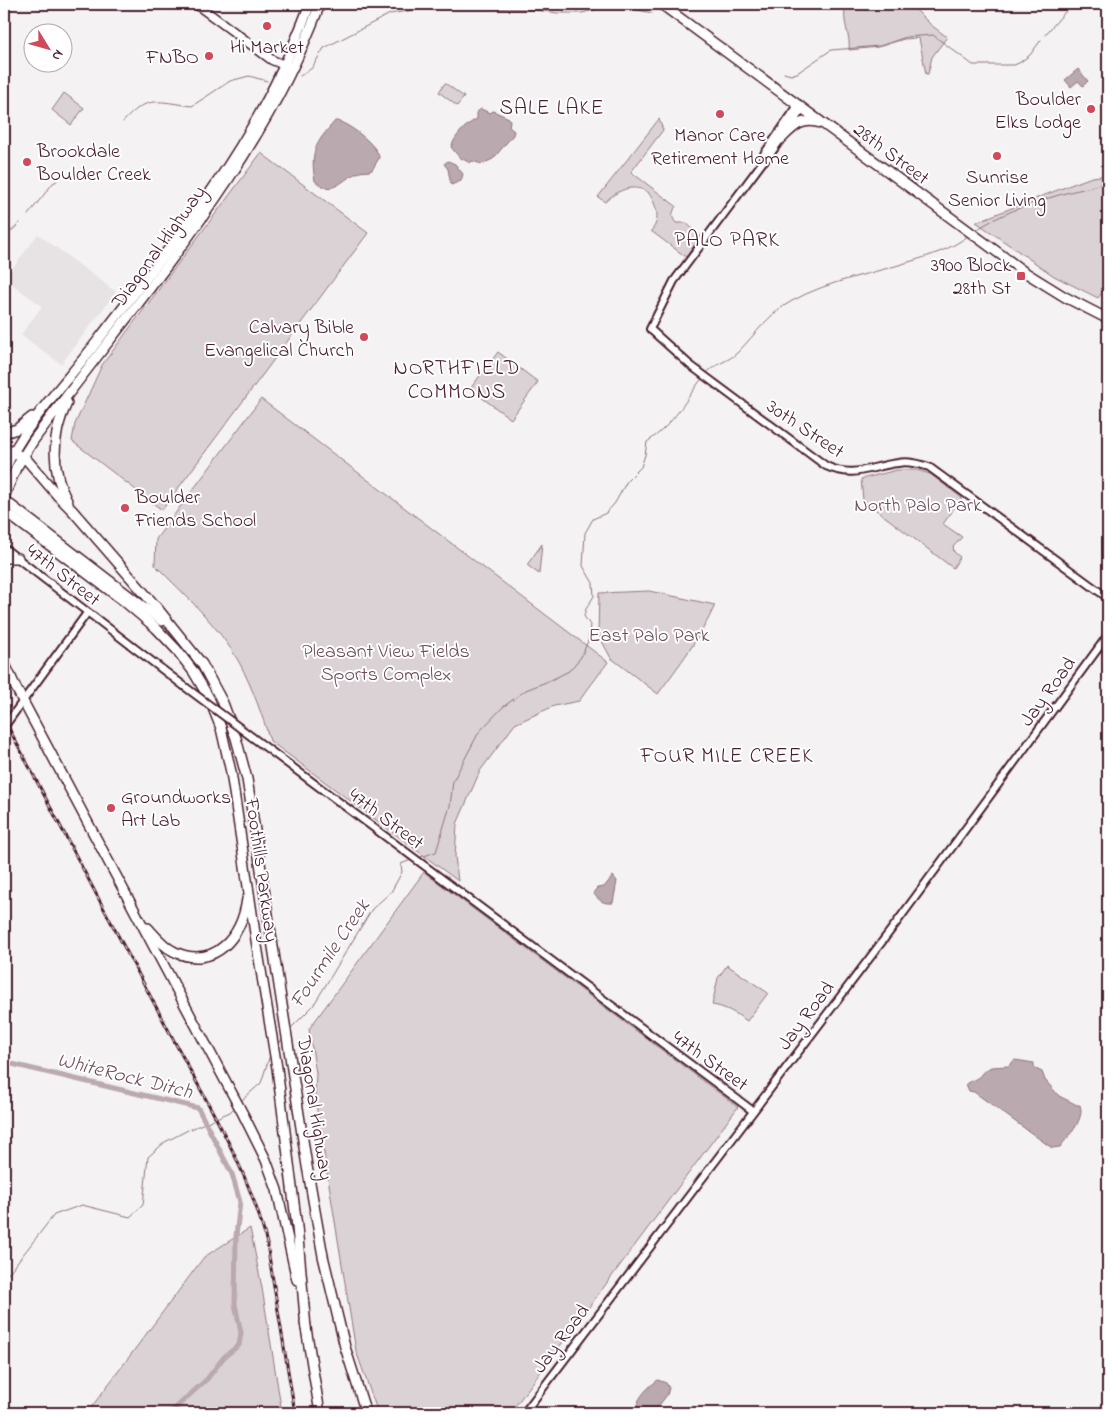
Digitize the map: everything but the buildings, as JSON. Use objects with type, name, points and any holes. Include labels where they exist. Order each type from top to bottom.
[{"type":"highway","name":"Diagonal Highway","points":[[4,499],[16,468],[23,457],[258,132],[288,67],[310,4]]},
{"type":"highway","name":"Diagonal Highway","points":[[288,67],[309,33],[320,4]]},
{"type":"highway","name":"28th Street","points":[[661,4],[1023,271],[1050,289],[1108,319]]},
{"type":"highway","points":[[781,139],[801,122],[812,121],[824,124]]},
{"type":"highway","name":"Diagonal Highway","points":[[4,471],[13,451],[32,424],[78,368],[223,180]]},
{"type":"highway","points":[[4,433],[17,429],[26,423],[68,376],[78,368]]},
{"type":"highway","points":[[72,510],[59,481],[54,450],[59,421],[76,385]]},
{"type":"highway","points":[[4,447],[23,457],[72,510],[183,640]]},
{"type":"highway","name":"Foothills Parkway","points":[[4,499],[17,515],[142,616],[176,649],[193,671],[209,698],[225,740],[277,1068],[297,1227],[306,1328]]},
{"type":"highway","name":"Foothills Parkway","points":[[4,511],[17,515],[155,615],[183,640]]},
{"type":"highway","points":[[4,558],[18,558]]},
{"type":"highway","name":"Diagonal Highway","points":[[183,640],[202,664],[217,690],[236,738],[247,779],[307,1166],[323,1256],[345,1347],[366,1413]]},
{"type":"highway","points":[[4,662],[22,701],[266,1160],[277,1190],[306,1328],[320,1413]]},
{"type":"highway","points":[[140,920],[164,945],[175,952],[190,956],[208,955],[224,947],[237,933],[244,915],[248,889]]},
{"type":"main road","points":[[196,4],[272,60],[288,67]]},
{"type":"street","points":[[762,163],[781,139],[801,106]]},
{"type":"street","points":[[762,163],[764,154],[801,106]]},
{"type":"street","name":"30th Street","points":[[762,163],[674,281],[650,329],[682,359],[826,466],[834,470],[854,472],[898,462],[909,462],[929,467],[1108,598]]},
{"type":"street","name":"47th Street","points":[[4,548],[252,738],[753,1111]]},
{"type":"street","points":[[4,727],[87,613]]},
{"type":"street","name":"Jay Road","points":[[524,1413],[952,849],[1108,635]]},
{"type":"shaded area","points":[[1078,69],[1088,81],[1083,86],[1078,81],[1071,87],[1065,80]]},
{"type":"shaded area","name":"SALE LAKE","points":[[481,109],[490,113],[493,111],[509,118],[509,127],[514,131],[513,135],[493,159],[482,164],[472,161],[470,163],[459,157],[451,147],[461,131],[477,119],[477,112]]},
{"type":"shaded area","points":[[335,121],[354,129],[374,147],[379,158],[372,170],[360,172],[338,185],[328,187],[322,186],[315,181],[313,162],[319,142]]},
{"type":"shaded area","points":[[448,161],[455,164],[463,174],[461,181],[451,185],[448,169],[444,164]]},
{"type":"shaded area","points":[[38,234],[116,292],[61,364],[21,335],[42,306],[5,279]]},
{"type":"shaded area","points":[[613,876],[617,881],[613,903],[603,902],[593,893],[597,888],[604,887]]},
{"type":"shaded area","points":[[1015,1060],[1034,1063],[1034,1068],[1042,1072],[1045,1080],[1059,1096],[1080,1105],[1081,1111],[1078,1122],[1060,1147],[1052,1148],[974,1092],[969,1091],[966,1084],[979,1077],[983,1072],[991,1067],[1008,1066]]},
{"type":"shaded area","points":[[658,1380],[666,1383],[669,1388],[667,1395],[653,1413],[637,1413],[640,1399],[646,1390]]},
{"type":"green space","points":[[846,4],[904,4],[905,7],[916,10],[947,37],[932,57],[928,74],[926,74],[919,38],[904,39],[878,47],[849,50],[849,38],[845,23]]},
{"type":"green space","points":[[445,83],[464,97],[457,106],[439,92]]},
{"type":"green space","points":[[64,93],[84,108],[71,125],[52,110]]},
{"type":"green space","points":[[659,119],[663,130],[631,172],[676,206],[673,219],[676,223],[686,223],[701,236],[686,257],[651,231],[656,222],[657,211],[648,192],[636,188],[625,189],[605,202],[598,197]]},
{"type":"green space","points":[[261,153],[368,233],[162,510],[72,441],[75,424],[102,365]]},
{"type":"green space","points":[[1108,175],[1108,285],[1098,298],[1054,276],[976,222],[1092,177]]},
{"type":"green space","points":[[498,352],[538,382],[511,419],[470,389]]},
{"type":"green space","name":"Pleasant View Fields Sports Complex","points":[[261,399],[608,662],[579,701],[554,706],[515,724],[480,771],[457,824],[455,856],[458,881],[270,741],[252,691],[231,648],[200,611],[155,565],[156,539]]},
{"type":"green space","name":"North Palo Park","points":[[897,470],[917,470],[930,474],[962,498],[943,524],[962,537],[953,547],[954,552],[960,557],[953,568],[863,500],[861,479]]},
{"type":"green space","points":[[542,544],[539,574],[527,565]]},
{"type":"green space","name":"East Palo Park","points":[[649,591],[715,605],[682,662],[658,694],[611,658],[598,634],[599,593]]},
{"type":"green space","points":[[424,872],[738,1107],[510,1413],[378,1413],[356,1351],[315,1098],[316,1073],[309,1029]]},
{"type":"green space","points":[[727,965],[768,993],[747,1021],[726,1009],[712,1005],[718,978]]},
{"type":"green space","points":[[250,1228],[262,1288],[282,1413],[87,1413],[204,1257]]},
{"type":"waterway","points":[[1045,35],[1074,4]]},
{"type":"waterway","points":[[300,76],[312,68],[324,48],[390,14],[425,8],[471,5],[558,13],[582,13],[615,5],[652,13]]},
{"type":"waterway","points":[[784,73],[791,75],[797,73],[831,50],[880,46],[906,37],[933,35],[973,65],[1014,65],[1030,55],[1041,40]]},
{"type":"waterway","points":[[123,122],[140,107],[154,102],[192,106],[230,81],[249,76],[267,81]]},
{"type":"waterway","points":[[28,215],[53,183],[57,181]]},
{"type":"waterway","points":[[975,231],[994,219],[1026,205],[1108,181]]},
{"type":"waterway","points":[[4,238],[20,223]]},
{"type":"waterway","points":[[706,374],[737,353],[769,318],[792,301],[836,283],[934,254],[955,245],[968,236]]},
{"type":"waterway","points":[[418,858],[436,852],[450,806],[453,781],[479,732],[503,707],[526,690],[569,671],[581,657],[588,641],[590,625],[584,616],[594,596],[593,583],[583,566],[585,533],[593,519],[606,513],[615,503],[627,481],[641,467],[647,442],[672,420],[703,377]]},
{"type":"waterway","name":"Fourmile Creek","points":[[291,1028],[313,1006],[372,909],[391,892],[402,872],[401,864],[411,860]]},
{"type":"waterway","name":"Fourmile Creek","points":[[277,1046],[284,1037]]},
{"type":"waterway","name":"Fourmile Creek","points":[[241,1101],[261,1083],[270,1055]]},
{"type":"waterway","name":"WhiteRock Ditch","points":[[4,1067],[12,1064],[198,1108],[232,1174],[240,1202],[236,1236],[235,1304],[241,1333],[239,1345],[224,1357],[207,1379],[170,1413]]},
{"type":"waterway","name":"Fourmile Creek","points":[[191,1129],[230,1112],[235,1107]]},
{"type":"waterway","name":"Fourmile Creek","points":[[4,1279],[54,1215],[82,1205],[130,1217],[143,1205],[148,1157],[165,1142],[188,1130]]},
{"type":"railway","points":[[4,719],[226,1137],[250,1190],[267,1244],[295,1413]]},
{"type":"place","name":"Hi Market","points":[[267,26]]},
{"type":"place","name":"FNBO","points":[[209,56]]},
{"type":"place","name":"Boulder Elks Lodge","points":[[1091,109]]},
{"type":"place","name":"Manor Care Retirement Home","points":[[720,114]]},
{"type":"place","name":"Sunrise Senior Living","points":[[997,156]]},
{"type":"place","name":"Brookdale Boulder Creek","points":[[27,162]]},
{"type":"place","name":"3900 Block 28th St","points":[[1021,276]]},
{"type":"place","name":"Calvary Bible Evangelical Church","points":[[364,337]]},
{"type":"place","name":"Boulder Friends School","points":[[125,508]]},
{"type":"place","name":"Groundworks Art Lab","points":[[111,808]]},
{"type":"district","name":"SALE LAKE","points":[[552,107]]},
{"type":"district","name":"PALO PARK","points":[[727,239]]},
{"type":"district","name":"NORTHFIELD COMMONS","points":[[457,379]]},
{"type":"district","name":"FOUR MILE CREEK","points":[[727,755]]}]
